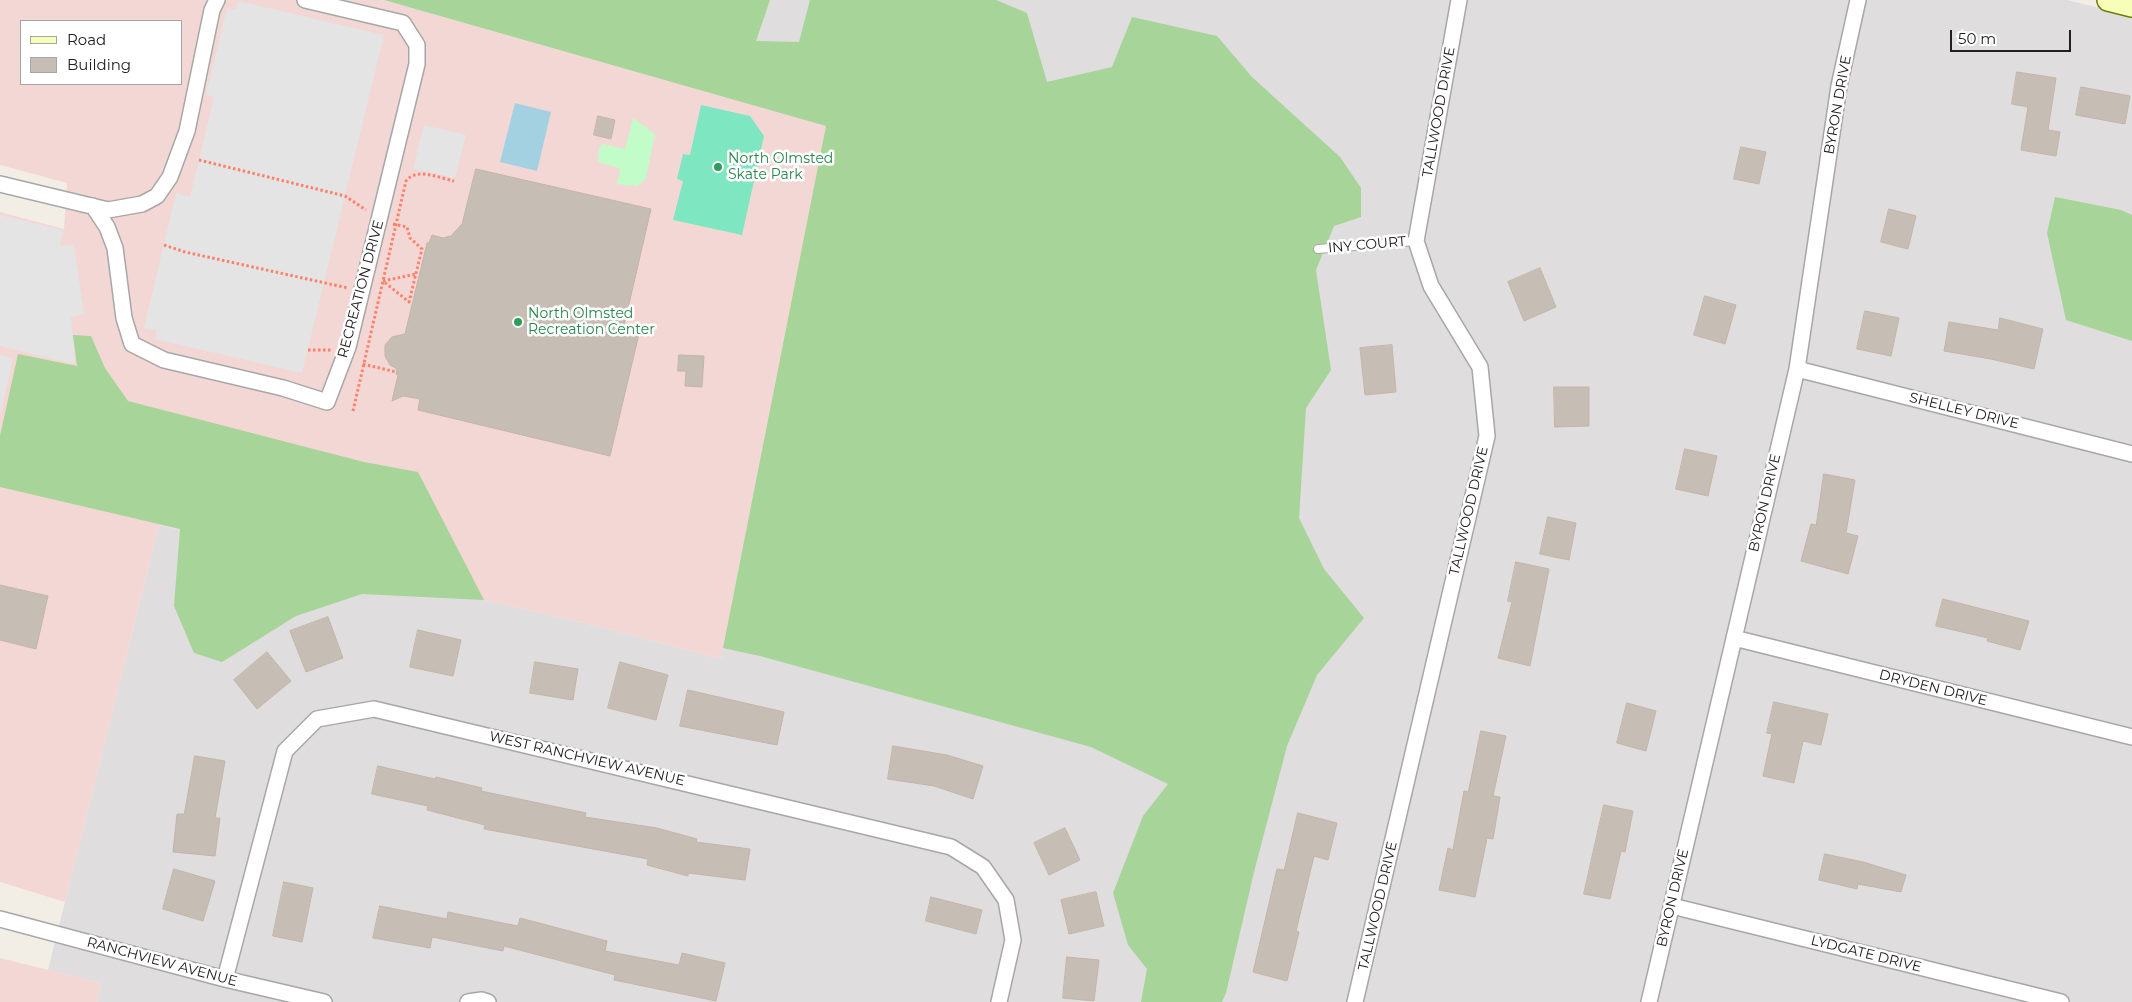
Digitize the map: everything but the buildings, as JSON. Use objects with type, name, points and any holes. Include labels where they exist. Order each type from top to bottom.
[{"type":"street","points":[[0,184],[108,210],[142,204],[157,196],[170,177],[187,131],[212,10],[217,0]]},
{"type":"street","name":"RECREATION DRIVE","points":[[93,206],[107,227],[115,248],[124,318],[132,344],[164,360],[284,388],[327,402],[348,348],[417,64],[417,44],[403,23],[305,0]]},
{"type":"street","name":"TALLWOOD DRIVE","points":[[1355,1002],[1486,436],[1480,367],[1432,286],[1416,241],[1459,0]]},
{"type":"street","name":"BYRON DRIVE","points":[[1649,1002],[1797,368],[1839,86],[1858,0]]},
{"type":"street","points":[[2108,0],[2132,6]]},
{"type":"street","name":"SHELLEY DRIVE","points":[[1797,368],[2132,454]]},
{"type":"street","name":"DRYDEN DRIVE","points":[[1734,638],[2132,737]]},
{"type":"street","name":"WEST RANCHVIEW AVENUE","points":[[225,979],[285,752],[316,719],[374,709],[951,847],[983,867],[1006,900],[1012,940],[998,1002]]},
{"type":"street","name":"LYDGATE DRIVE","points":[[1672,906],[2061,1002]]},
{"type":"street","name":"RANCHVIEW AVENUE","points":[[0,919],[225,979],[324,1002]]},
{"type":"street","points":[[468,1002],[482,1000],[488,1002]]},
{"type":"lane","name":"INY COURT","points":[[1318,249],[1416,241]]},
{"type":"path","points":[[199,160],[345,196],[370,213]]},
{"type":"path","points":[[353,411],[406,181],[410,176],[418,173],[454,181]]},
{"type":"path","points":[[383,281],[409,302],[422,249],[410,238],[407,227],[396,225]]},
{"type":"path","points":[[164,245],[185,252],[352,289]]},
{"type":"path","points":[[383,281],[416,274]]},
{"type":"path","points":[[308,350],[337,350]]},
{"type":"path","points":[[363,364],[396,372]]},
{"type":"shaded area","points":[[0,0],[384,0],[826,126],[721,659],[593,625],[159,525],[65,902],[0,882],[0,212],[64,229],[67,183],[0,165]]},
{"type":"shaded area","points":[[384,0],[2067,0],[2132,16],[2132,1002],[97,1002],[101,983],[48,970],[159,525],[593,625],[721,659],[826,126]]},
{"type":"shaded area","points":[[238,1],[384,35],[302,373],[155,339],[157,330],[144,328],[176,193],[190,197],[214,97],[206,95],[227,8],[236,10]]},
{"type":"shaded area","points":[[424,125],[466,135],[455,178],[413,169]]},
{"type":"shaded area","points":[[0,215],[63,230],[60,246],[74,245],[84,314],[71,317],[75,364],[0,346]]},
{"type":"shaded area","points":[[0,355],[13,358],[0,416]]},
{"type":"shaded area","points":[[0,958],[101,983],[97,1002],[0,1002]]},
{"type":"green space","points":[[384,0],[770,0],[756,41],[799,42],[810,0],[996,0],[1027,13],[1047,82],[1112,67],[1132,17],[1217,36],[1252,77],[1340,157],[1361,188],[1361,217],[1334,226],[1316,270],[1331,370],[1306,408],[1299,518],[1324,569],[1364,618],[1317,675],[1287,746],[1254,872],[1226,993],[1222,1002],[1141,1002],[1147,969],[1128,945],[1113,893],[1143,816],[1168,784],[1091,747],[760,656],[723,648],[826,126]]},
{"type":"green space","name":"North Olmsted Skate Park","points":[[701,105],[750,116],[764,136],[742,235],[673,220],[683,181],[677,179],[683,154],[690,155]]},
{"type":"green space","points":[[633,118],[655,134],[646,178],[638,186],[617,184],[619,168],[598,162],[599,149],[602,144],[625,149]]},
{"type":"green space","points":[[2055,197],[2121,210],[2132,215],[2132,341],[2066,320],[2047,233]]},
{"type":"green space","points":[[73,335],[91,336],[105,368],[128,401],[364,462],[418,472],[484,600],[362,594],[296,616],[222,662],[194,653],[174,606],[180,529],[0,487],[0,436],[18,354],[77,366]]},
{"type":"water","points":[[515,103],[551,112],[537,171],[500,162]]},
{"type":"place","name":"North Olmsted Skate Park","points":[[718,167]]},
{"type":"place","name":"North Olmsted Recreation Center","points":[[518,322]]}]
